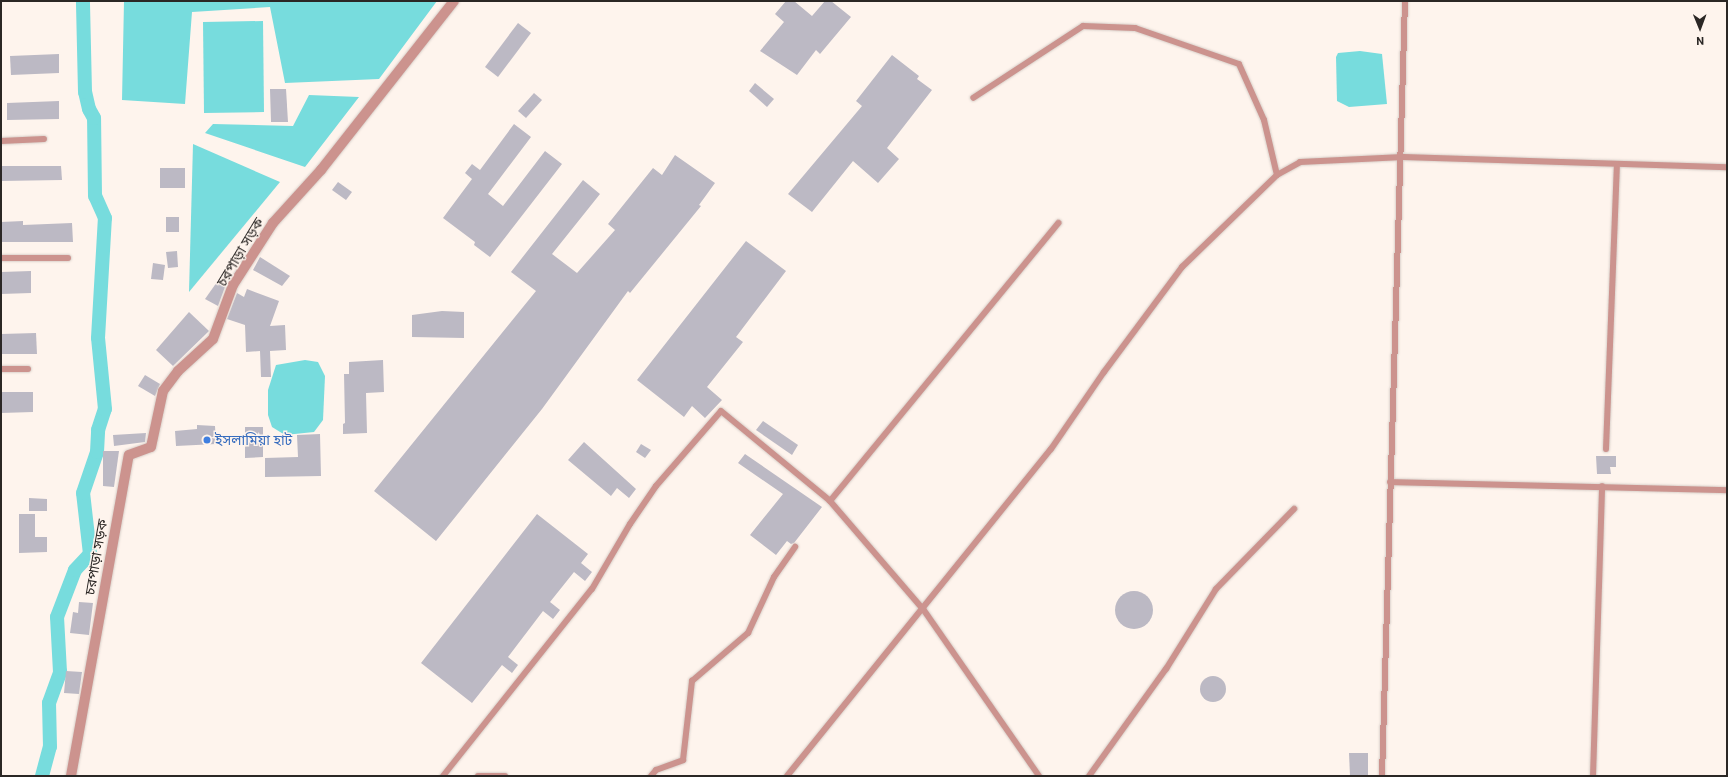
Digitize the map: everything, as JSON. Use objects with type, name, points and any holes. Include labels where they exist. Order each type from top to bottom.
[{"type":"street","name":"চরপাড়া সড়ক","points":[[71,776],[128,455],[151,447],[163,391],[178,370],[213,339],[233,285],[273,223],[321,170],[454,1]]},
{"type":"lane","points":[[1382,776],[1406,1]]},
{"type":"lane","points":[[973,98],[1083,26],[1135,28],[1239,64],[1264,120],[1277,175]]},
{"type":"lane","points":[[1,141],[44,140]]},
{"type":"lane","points":[[787,776],[924,609],[1006,502],[1051,449],[1104,372],[1182,267],[1277,175],[1300,162],[1402,157],[1617,165],[1727,167]]},
{"type":"lane","points":[[1606,449],[1617,165]]},
{"type":"lane","points":[[830,501],[1058,223]]},
{"type":"lane","points":[[1,258],[68,258]]},
{"type":"lane","points":[[1,370],[28,369]]},
{"type":"lane","points":[[443,776],[592,589],[630,524],[656,486],[721,410],[830,501],[924,609],[1039,776]]},
{"type":"lane","points":[[1390,482],[1727,490]]},
{"type":"lane","points":[[1593,776],[1602,486]]},
{"type":"lane","points":[[1089,776],[1166,669],[1216,589],[1294,509]]},
{"type":"lane","points":[[651,776],[656,770],[683,760],[692,681],[748,633],[774,577],[795,547]]},
{"type":"lane","points":[[478,776],[505,776]]},
{"type":"water","points":[[124,1],[437,1],[379,79],[285,83],[270,7],[192,12],[185,104],[122,100]]},
{"type":"water","points":[[263,21],[264,112],[204,113],[203,22]]},
{"type":"water","points":[[1360,51],[1382,54],[1387,104],[1349,107],[1337,101],[1336,57],[1338,53]]},
{"type":"water","points":[[309,95],[359,97],[305,167],[205,133],[213,124],[293,126]]},
{"type":"water","points":[[193,144],[280,182],[189,292]]},
{"type":"water","points":[[305,360],[318,362],[325,376],[323,420],[314,432],[285,435],[272,427],[268,415],[268,390],[276,365]]},
{"type":"building","points":[[786,1],[794,1],[812,16],[825,1],[831,1],[851,17],[820,54],[816,50],[797,75],[760,51],[784,22],[775,14]]},
{"type":"building","points":[[518,23],[531,33],[498,77],[485,67]]},
{"type":"building","points":[[59,54],[59,73],[11,75],[10,56]]},
{"type":"building","points":[[892,55],[919,76],[917,79],[932,90],[887,148],[899,159],[878,183],[853,161],[812,212],[788,194],[862,106],[856,101]]},
{"type":"building","points":[[755,83],[774,99],[767,107],[749,91]]},
{"type":"building","points":[[270,89],[286,89],[288,122],[271,122]]},
{"type":"building","points":[[534,93],[542,100],[526,118],[518,111]]},
{"type":"building","points":[[59,101],[59,119],[7,120],[7,103]]},
{"type":"building","points":[[514,124],[531,137],[488,194],[503,206],[545,151],[562,164],[490,257],[474,245],[475,242],[443,218],[472,179],[465,173],[472,164],[480,170]]},
{"type":"building","points":[[675,155],[715,183],[699,205],[701,206],[630,293],[628,291],[542,409],[436,541],[374,491],[536,291],[511,272],[583,180],[600,194],[552,254],[577,273],[615,230],[608,224],[653,168],[662,175]]},
{"type":"building","points":[[1,166],[61,166],[62,180],[1,181]]},
{"type":"building","points":[[160,168],[185,168],[185,188],[160,188]]},
{"type":"building","points":[[338,182],[352,192],[346,200],[332,190]]},
{"type":"building","points":[[166,217],[179,217],[179,232],[166,232]]},
{"type":"building","points":[[23,221],[23,225],[72,223],[73,242],[1,242],[1,222]]},
{"type":"building","points":[[746,241],[786,271],[736,337],[743,342],[707,387],[722,400],[705,418],[692,406],[684,417],[637,380]]},
{"type":"building","points":[[177,251],[178,267],[168,268],[166,252]]},
{"type":"building","points":[[260,257],[290,276],[282,286],[253,270]]},
{"type":"building","points":[[153,263],[165,265],[163,280],[151,279]]},
{"type":"building","points":[[31,271],[31,293],[1,294],[1,272]]},
{"type":"building","points":[[217,282],[225,287],[218,306],[205,299]]},
{"type":"building","points":[[247,289],[279,301],[270,326],[285,325],[286,350],[270,351],[271,377],[261,377],[260,351],[246,352],[245,325],[227,319],[237,293],[244,297]]},
{"type":"building","points":[[442,311],[464,312],[464,338],[412,337],[412,315]]},
{"type":"building","points":[[189,312],[209,331],[173,366],[156,350]]},
{"type":"building","points":[[36,333],[37,354],[1,354],[1,334]]},
{"type":"building","points":[[383,360],[384,392],[366,393],[367,433],[343,434],[343,424],[345,423],[344,374],[349,374],[349,362]]},
{"type":"building","points":[[145,375],[160,384],[155,396],[138,386]]},
{"type":"building","points":[[1,392],[33,392],[33,412],[1,413]]},
{"type":"building","points":[[763,421],[798,445],[792,455],[756,430]]},
{"type":"building","points":[[197,425],[215,426],[216,444],[176,446],[175,431],[197,429]]},
{"type":"building","points":[[245,427],[263,427],[263,457],[245,458]]},
{"type":"building","points":[[146,433],[145,442],[114,446],[113,435]]},
{"type":"building","points":[[320,434],[321,476],[265,477],[265,458],[298,457],[297,435]]},
{"type":"building","points":[[584,442],[636,489],[629,498],[617,488],[611,496],[568,460]]},
{"type":"building","points":[[641,444],[651,450],[645,458],[636,452]]},
{"type":"building","points":[[103,451],[119,451],[114,487],[103,486]]},
{"type":"building","points":[[745,454],[822,507],[794,543],[791,544],[787,541],[776,555],[750,535],[783,494],[738,463]]},
{"type":"building","points":[[1596,456],[1616,456],[1616,467],[1610,467],[1611,474],[1597,474]]},
{"type":"building","points":[[29,498],[47,499],[47,511],[29,511]]},
{"type":"building","points":[[19,514],[35,514],[35,537],[47,537],[47,552],[19,553]]},
{"type":"building","points":[[537,514],[588,554],[581,563],[592,572],[585,581],[574,572],[550,602],[560,610],[553,619],[543,611],[508,657],[518,665],[512,673],[502,665],[472,703],[421,663]]},
{"type":"building","points":[[1134,591],[1144,594],[1150,600],[1153,610],[1150,620],[1144,626],[1134,629],[1124,626],[1118,620],[1115,610],[1118,600],[1124,594]]},
{"type":"building","points":[[79,602],[93,603],[89,635],[70,633],[73,612],[78,613]]},
{"type":"building","points":[[66,671],[82,672],[79,694],[64,693]]},
{"type":"building","points":[[1213,676],[1222,680],[1226,689],[1222,698],[1213,702],[1204,698],[1200,689],[1204,680]]},
{"type":"building","points":[[1349,753],[1368,753],[1368,776],[1350,776]]},
{"type":"waterway","points":[[42,776],[50,747],[49,703],[60,672],[57,617],[75,570],[90,554],[83,493],[97,452],[98,430],[105,409],[98,338],[105,218],[95,196],[94,118],[89,109],[85,92],[83,1]]},
{"type":"place","name":"ইসলামিয়া হাট","points":[[207,440]]}]
